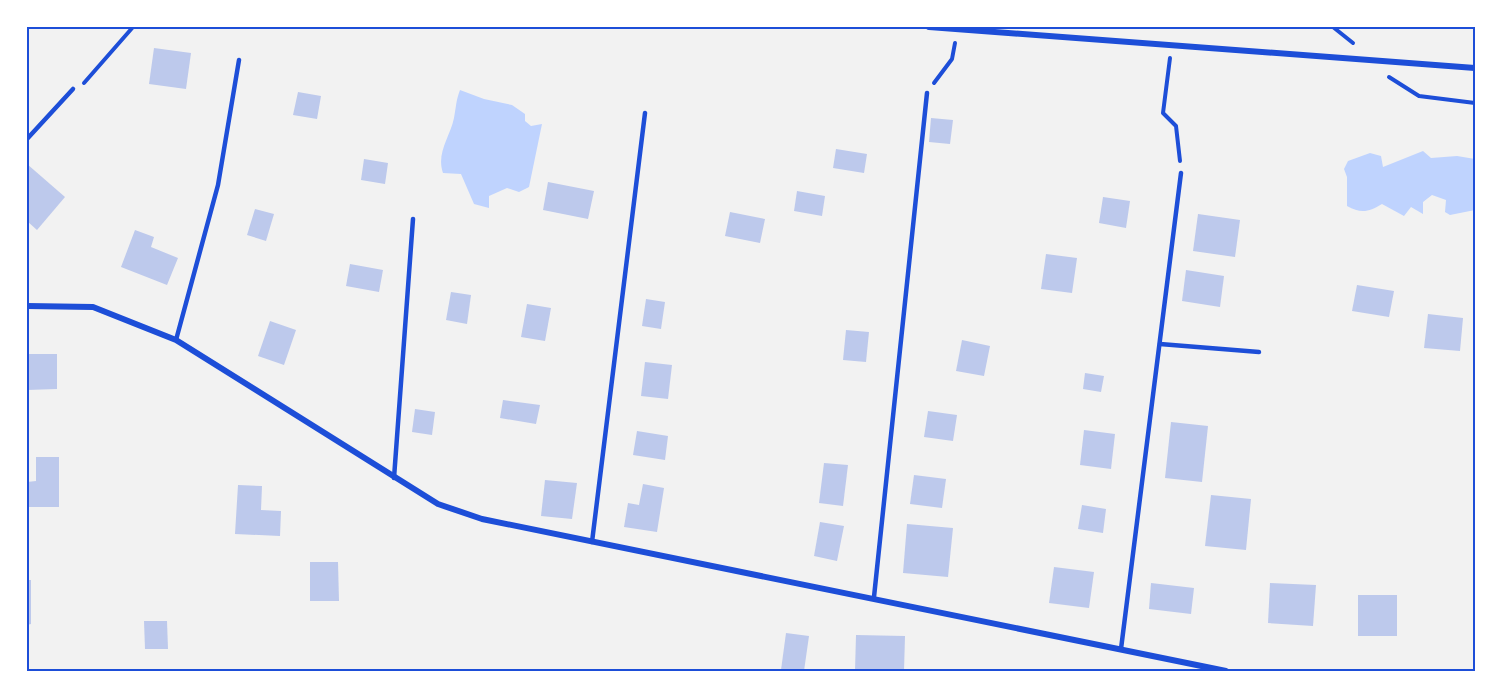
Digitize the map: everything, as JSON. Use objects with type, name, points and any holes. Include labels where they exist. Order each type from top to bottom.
[{"type":"street","points":[[929,27],[1475,68]]},
{"type":"street","points":[[27,306],[93,307],[176,340],[438,504],[482,519],[874,597],[1227,671]]},
{"type":"lane","points":[[176,340],[218,185],[239,60]]},
{"type":"lane","points":[[27,139],[72,88]]},
{"type":"lane","points":[[874,597],[927,93]]},
{"type":"lane","points":[[592,542],[645,113]]},
{"type":"lane","points":[[1121,649],[1181,172]]},
{"type":"lane","points":[[394,478],[413,219]]},
{"type":"lane","points":[[1160,344],[1259,352]]},
{"type":"path","points":[[927,93],[952,59],[957,30]]},
{"type":"path","points":[[1172,45],[1163,113],[1176,126],[1181,172]]},
{"type":"water","points":[[460,90],[484,99],[512,105],[525,114],[525,121],[531,126],[542,124],[529,187],[519,192],[507,188],[489,196],[489,208],[474,204],[461,174],[443,173],[441,166],[442,152],[452,125]]},
{"type":"water","points":[[1423,151],[1431,158],[1457,156],[1475,159],[1475,210],[1450,215],[1445,212],[1446,200],[1432,195],[1423,202],[1423,214],[1411,207],[1404,216],[1382,204],[1365,211],[1347,206],[1347,177],[1344,169],[1348,161],[1370,153],[1381,156],[1383,167]]},
{"type":"building","points":[[154,48],[191,53],[186,89],[149,84]]},
{"type":"building","points":[[298,92],[321,96],[317,119],[293,115]]},
{"type":"building","points":[[931,118],[953,120],[950,144],[929,142]]},
{"type":"building","points":[[836,149],[867,154],[864,173],[833,168]]},
{"type":"building","points":[[364,159],[388,163],[385,184],[361,180]]},
{"type":"building","points":[[27,164],[65,197],[37,230],[27,221]]},
{"type":"building","points":[[548,182],[594,191],[588,219],[543,210]]},
{"type":"building","points":[[797,191],[825,196],[822,216],[794,211]]},
{"type":"building","points":[[1103,197],[1130,201],[1126,228],[1099,223]]},
{"type":"building","points":[[255,209],[274,214],[266,241],[247,235]]},
{"type":"building","points":[[730,212],[765,219],[760,243],[725,236]]},
{"type":"building","points":[[1198,214],[1240,220],[1235,257],[1193,251]]},
{"type":"building","points":[[135,230],[154,237],[151,247],[178,258],[167,285],[121,267]]},
{"type":"building","points":[[1046,254],[1077,258],[1072,293],[1041,289]]},
{"type":"building","points":[[350,264],[383,270],[379,292],[346,286]]},
{"type":"building","points":[[1186,270],[1224,276],[1220,307],[1182,301]]},
{"type":"building","points":[[1357,285],[1394,291],[1389,317],[1352,311]]},
{"type":"building","points":[[451,292],[471,295],[467,324],[446,320]]},
{"type":"building","points":[[646,299],[665,302],[661,329],[642,326]]},
{"type":"building","points":[[527,304],[551,308],[545,341],[521,337]]},
{"type":"building","points":[[1428,314],[1463,318],[1460,351],[1424,348]]},
{"type":"building","points":[[270,321],[296,330],[284,365],[258,356]]},
{"type":"building","points":[[846,330],[869,332],[866,362],[843,360]]},
{"type":"building","points":[[962,340],[990,346],[984,376],[956,371]]},
{"type":"building","points":[[27,354],[57,354],[57,389],[27,390]]},
{"type":"building","points":[[645,362],[672,365],[668,399],[641,396]]},
{"type":"building","points":[[1085,373],[1104,376],[1101,392],[1083,389]]},
{"type":"building","points":[[503,400],[540,405],[536,424],[500,418]]},
{"type":"building","points":[[415,409],[435,412],[432,435],[412,432]]},
{"type":"building","points":[[928,411],[957,415],[953,441],[924,437]]},
{"type":"building","points":[[1171,422],[1208,426],[1202,482],[1165,478]]},
{"type":"building","points":[[1084,430],[1115,434],[1111,469],[1080,465]]},
{"type":"building","points":[[637,431],[668,436],[665,460],[633,455]]},
{"type":"building","points":[[36,457],[59,457],[59,507],[27,507],[27,482],[36,481]]},
{"type":"building","points":[[824,463],[848,465],[843,506],[819,503]]},
{"type":"building","points":[[914,475],[946,479],[942,508],[910,504]]},
{"type":"building","points":[[545,480],[577,483],[572,519],[541,516]]},
{"type":"building","points":[[643,484],[664,488],[657,532],[624,527],[628,503],[639,505]]},
{"type":"building","points":[[238,485],[262,486],[261,510],[281,511],[280,536],[235,534]]},
{"type":"building","points":[[1211,495],[1251,499],[1246,550],[1205,546]]},
{"type":"building","points":[[1082,505],[1106,509],[1103,533],[1078,529]]},
{"type":"building","points":[[820,522],[844,526],[837,561],[814,556]]},
{"type":"building","points":[[907,524],[953,528],[948,577],[903,573]]},
{"type":"building","points":[[310,562],[338,562],[339,601],[310,601]]},
{"type":"building","points":[[1054,567],[1094,572],[1089,608],[1049,603]]},
{"type":"building","points":[[27,580],[31,580],[31,624],[27,625]]},
{"type":"building","points":[[1151,583],[1194,588],[1191,614],[1149,609]]},
{"type":"building","points":[[1270,583],[1316,585],[1313,626],[1268,623]]},
{"type":"building","points":[[1358,595],[1397,595],[1397,636],[1358,636]]},
{"type":"building","points":[[144,621],[167,621],[168,649],[145,649]]},
{"type":"building","points":[[786,633],[809,636],[804,671],[781,670]]},
{"type":"building","points":[[856,635],[905,636],[904,671],[855,671]]}]
